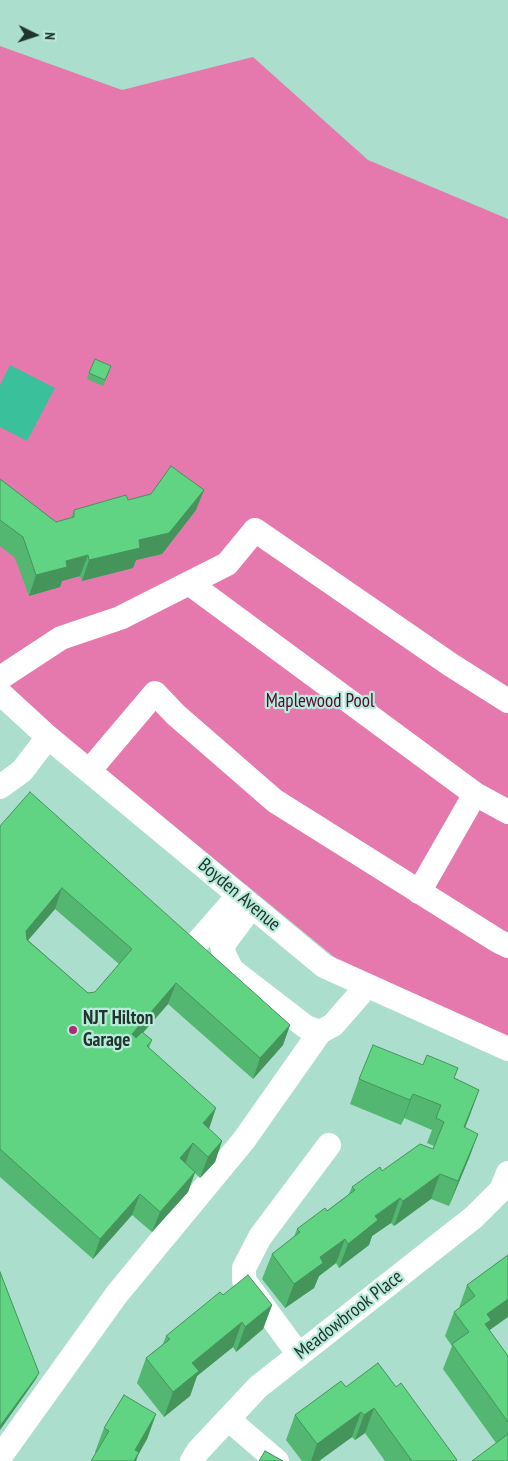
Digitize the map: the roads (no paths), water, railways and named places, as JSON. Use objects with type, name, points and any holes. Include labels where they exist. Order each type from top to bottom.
[{"type":"street","points":[[0,678],[61,638],[120,618],[226,564],[255,530],[452,665],[508,701]]},
{"type":"street","points":[[189,583],[475,794],[508,812]]},
{"type":"street","name":"Boyden Avenue","points":[[0,693],[48,737],[324,966],[508,1049]]},
{"type":"street","points":[[89,771],[154,693],[275,801],[508,946]]},
{"type":"street","points":[[0,787],[22,771],[48,737]]},
{"type":"street","points":[[419,892],[475,794]]},
{"type":"street","points":[[196,944],[245,901]]},
{"type":"street","points":[[245,901],[222,946],[232,970],[306,1027],[320,1032]]},
{"type":"street","points":[[0,1457],[117,1294],[244,1140],[320,1032],[333,1025],[367,986]]},
{"type":"street","points":[[299,1355],[244,1280],[244,1268],[260,1237],[329,1145]]},
{"type":"street","name":"Meadowbrook Place","points":[[192,1461],[198,1451],[258,1387],[474,1217],[501,1190],[508,1172]]},
{"type":"street","points":[[228,1419],[277,1461]]},
{"type":"place","name":"NJT Hilton Garage","points":[[73,1030]]},
{"type":"park label","name":"Maplewood Pool","points":[[320,702]]}]
